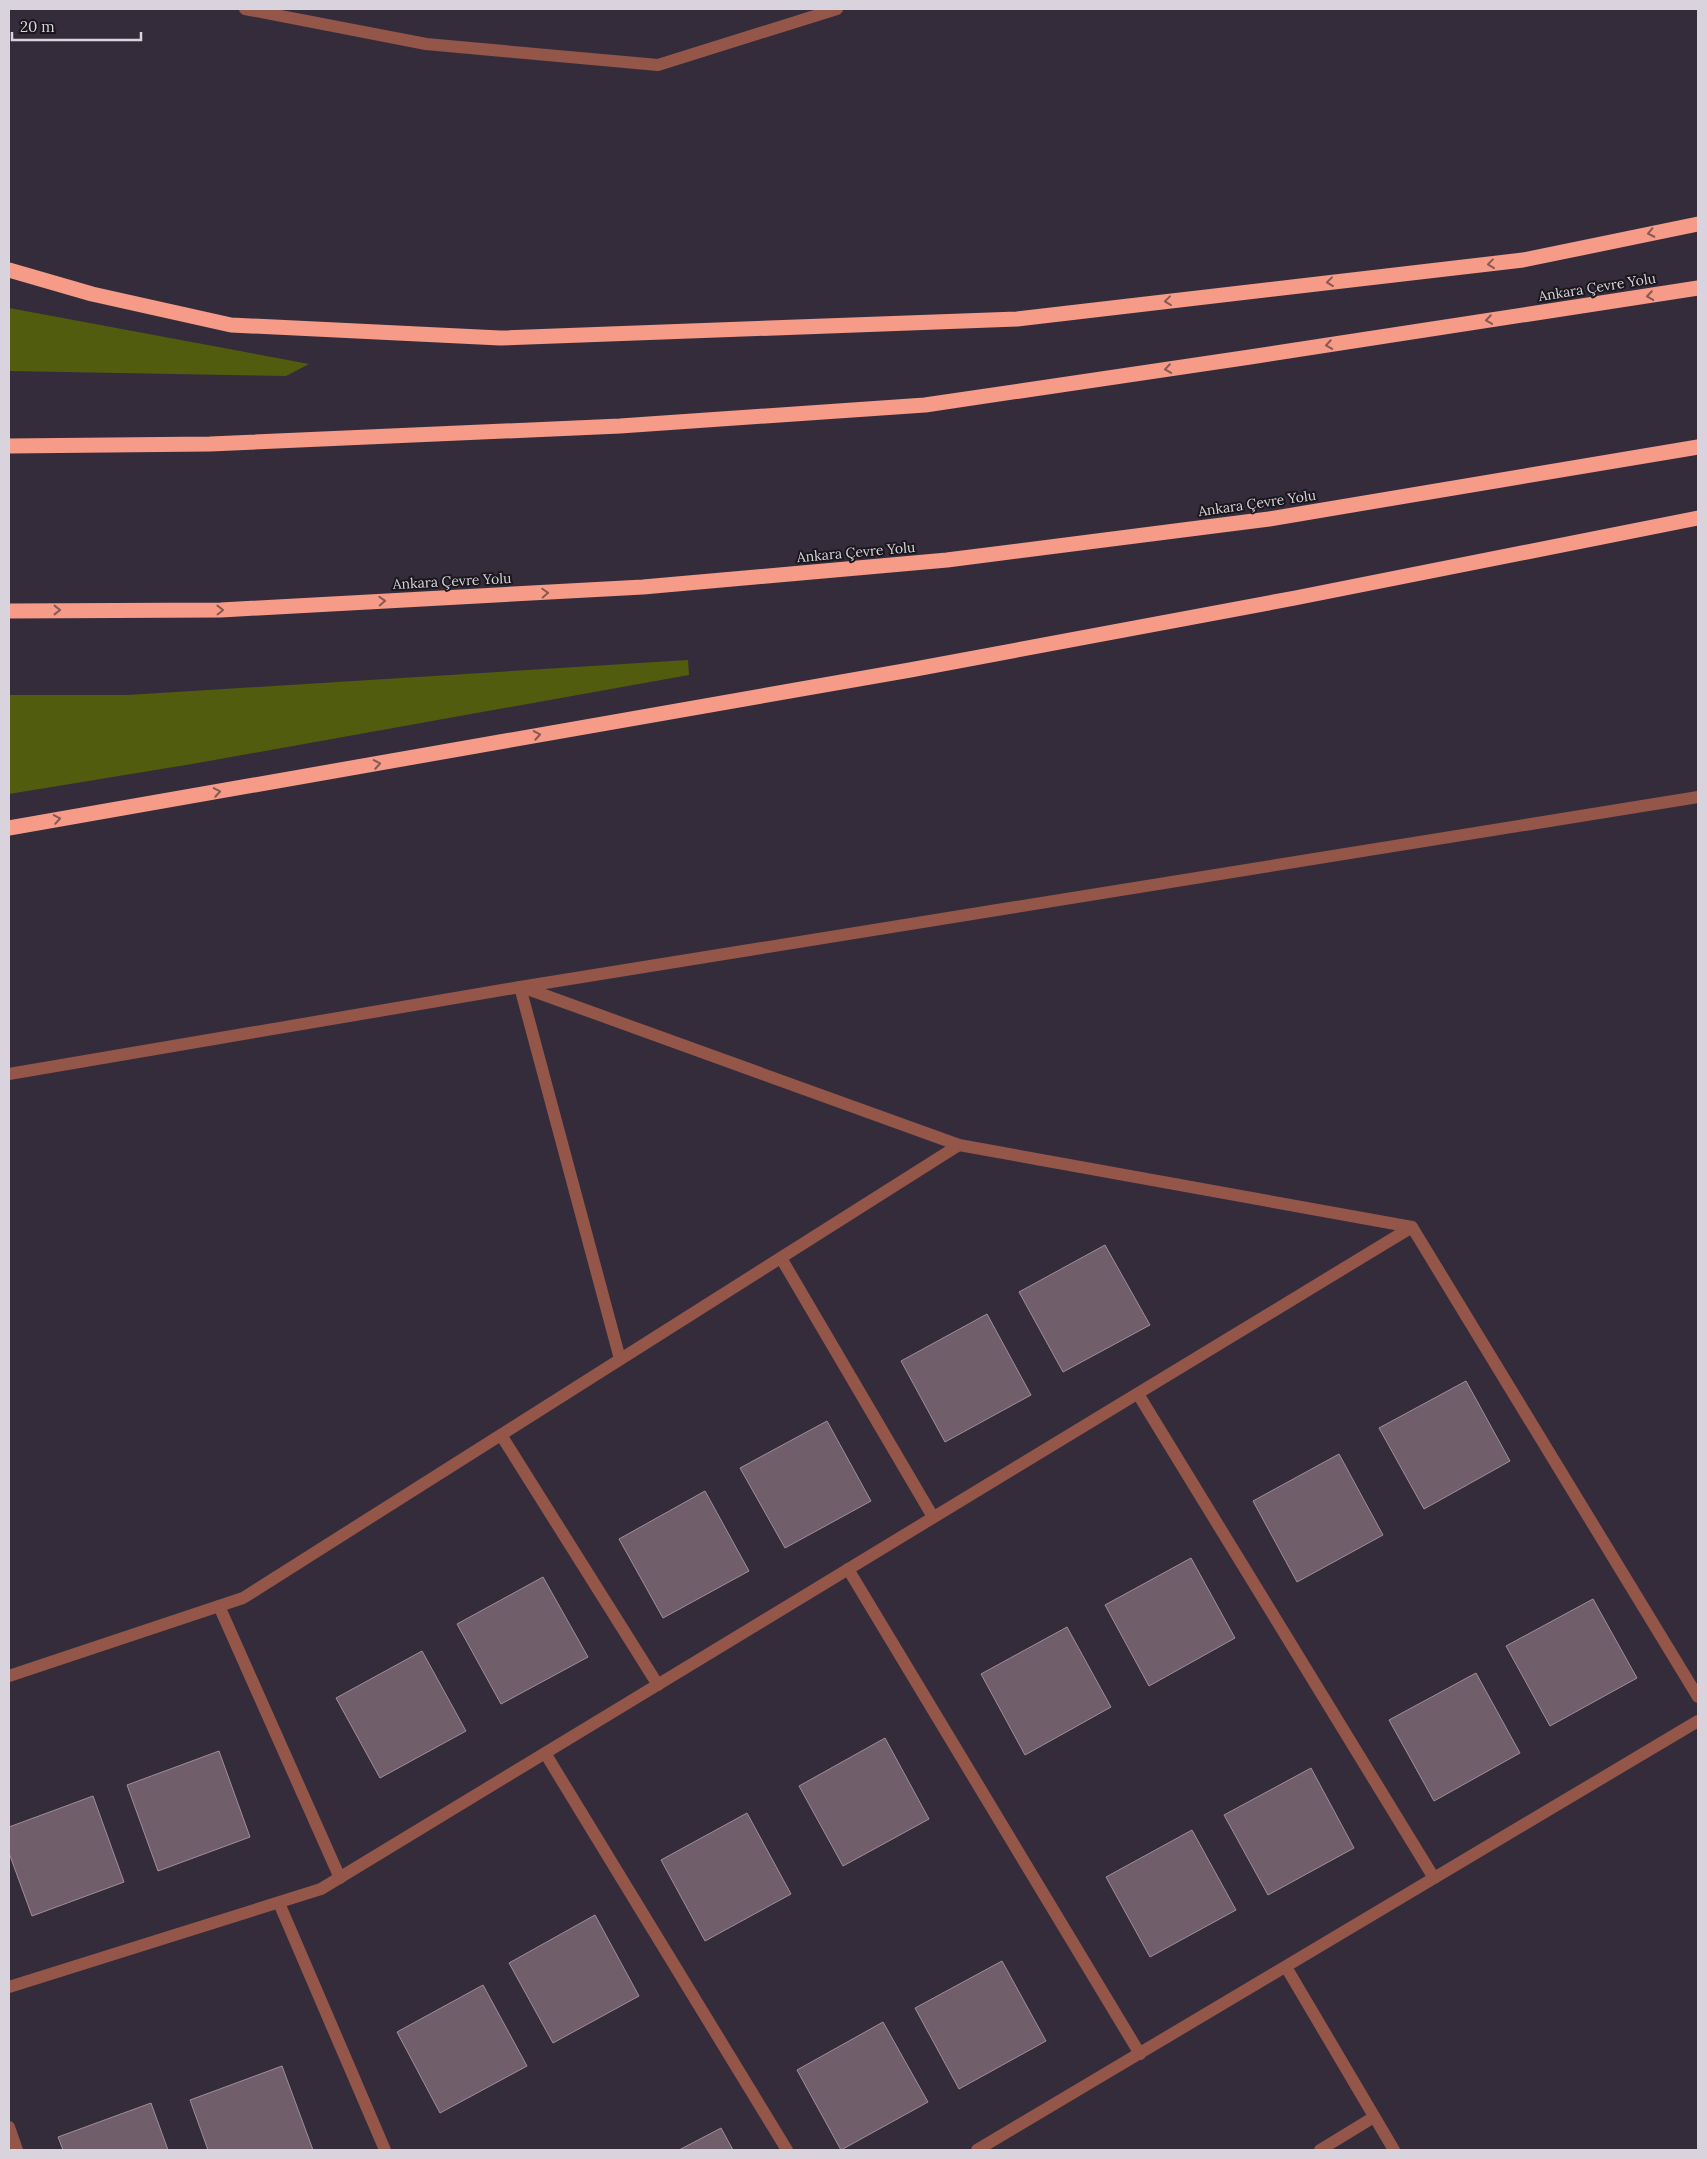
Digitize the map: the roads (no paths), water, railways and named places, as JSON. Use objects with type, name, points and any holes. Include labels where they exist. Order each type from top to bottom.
[{"type":"highway","points":[[9,270],[92,294],[231,325],[500,338],[1017,319],[1523,260],[1698,224]]},
{"type":"highway","name":"Ankara Çevre Yolu","points":[[9,446],[210,444],[620,426],[925,405],[1698,288]]},
{"type":"highway","name":"Ankara Çevre Yolu","points":[[9,610],[231,610],[643,587],[947,560],[1269,519],[1698,447]]},
{"type":"highway","points":[[9,828],[920,668],[1296,598],[1698,518]]},
{"type":"street","points":[[245,9],[426,44],[658,65],[837,9]]},
{"type":"street","points":[[9,1074],[520,987],[1698,797]]},
{"type":"street","points":[[520,987],[960,1145],[1412,1227],[1698,1697]]},
{"type":"street","points":[[520,987],[620,1359]]},
{"type":"street","points":[[9,1676],[243,1598],[960,1145]]},
{"type":"street","points":[[9,1987],[321,1889],[1412,1227]]},
{"type":"street","points":[[781,1258],[934,1517]]},
{"type":"street","points":[[1138,1394],[1434,1878]]},
{"type":"street","points":[[500,1435],[658,1685]]},
{"type":"street","points":[[848,1569],[1140,2054]]},
{"type":"street","points":[[219,1606],[340,1878]]},
{"type":"street","points":[[977,2150],[1698,1721]]},
{"type":"street","points":[[545,1753],[786,2150]]},
{"type":"street","points":[[279,1903],[385,2150]]},
{"type":"street","points":[[1286,1967],[1394,2150]]},
{"type":"street","points":[[1320,2150],[1374,2116]]},
{"type":"street","points":[[9,2127],[17,2150]]}]
